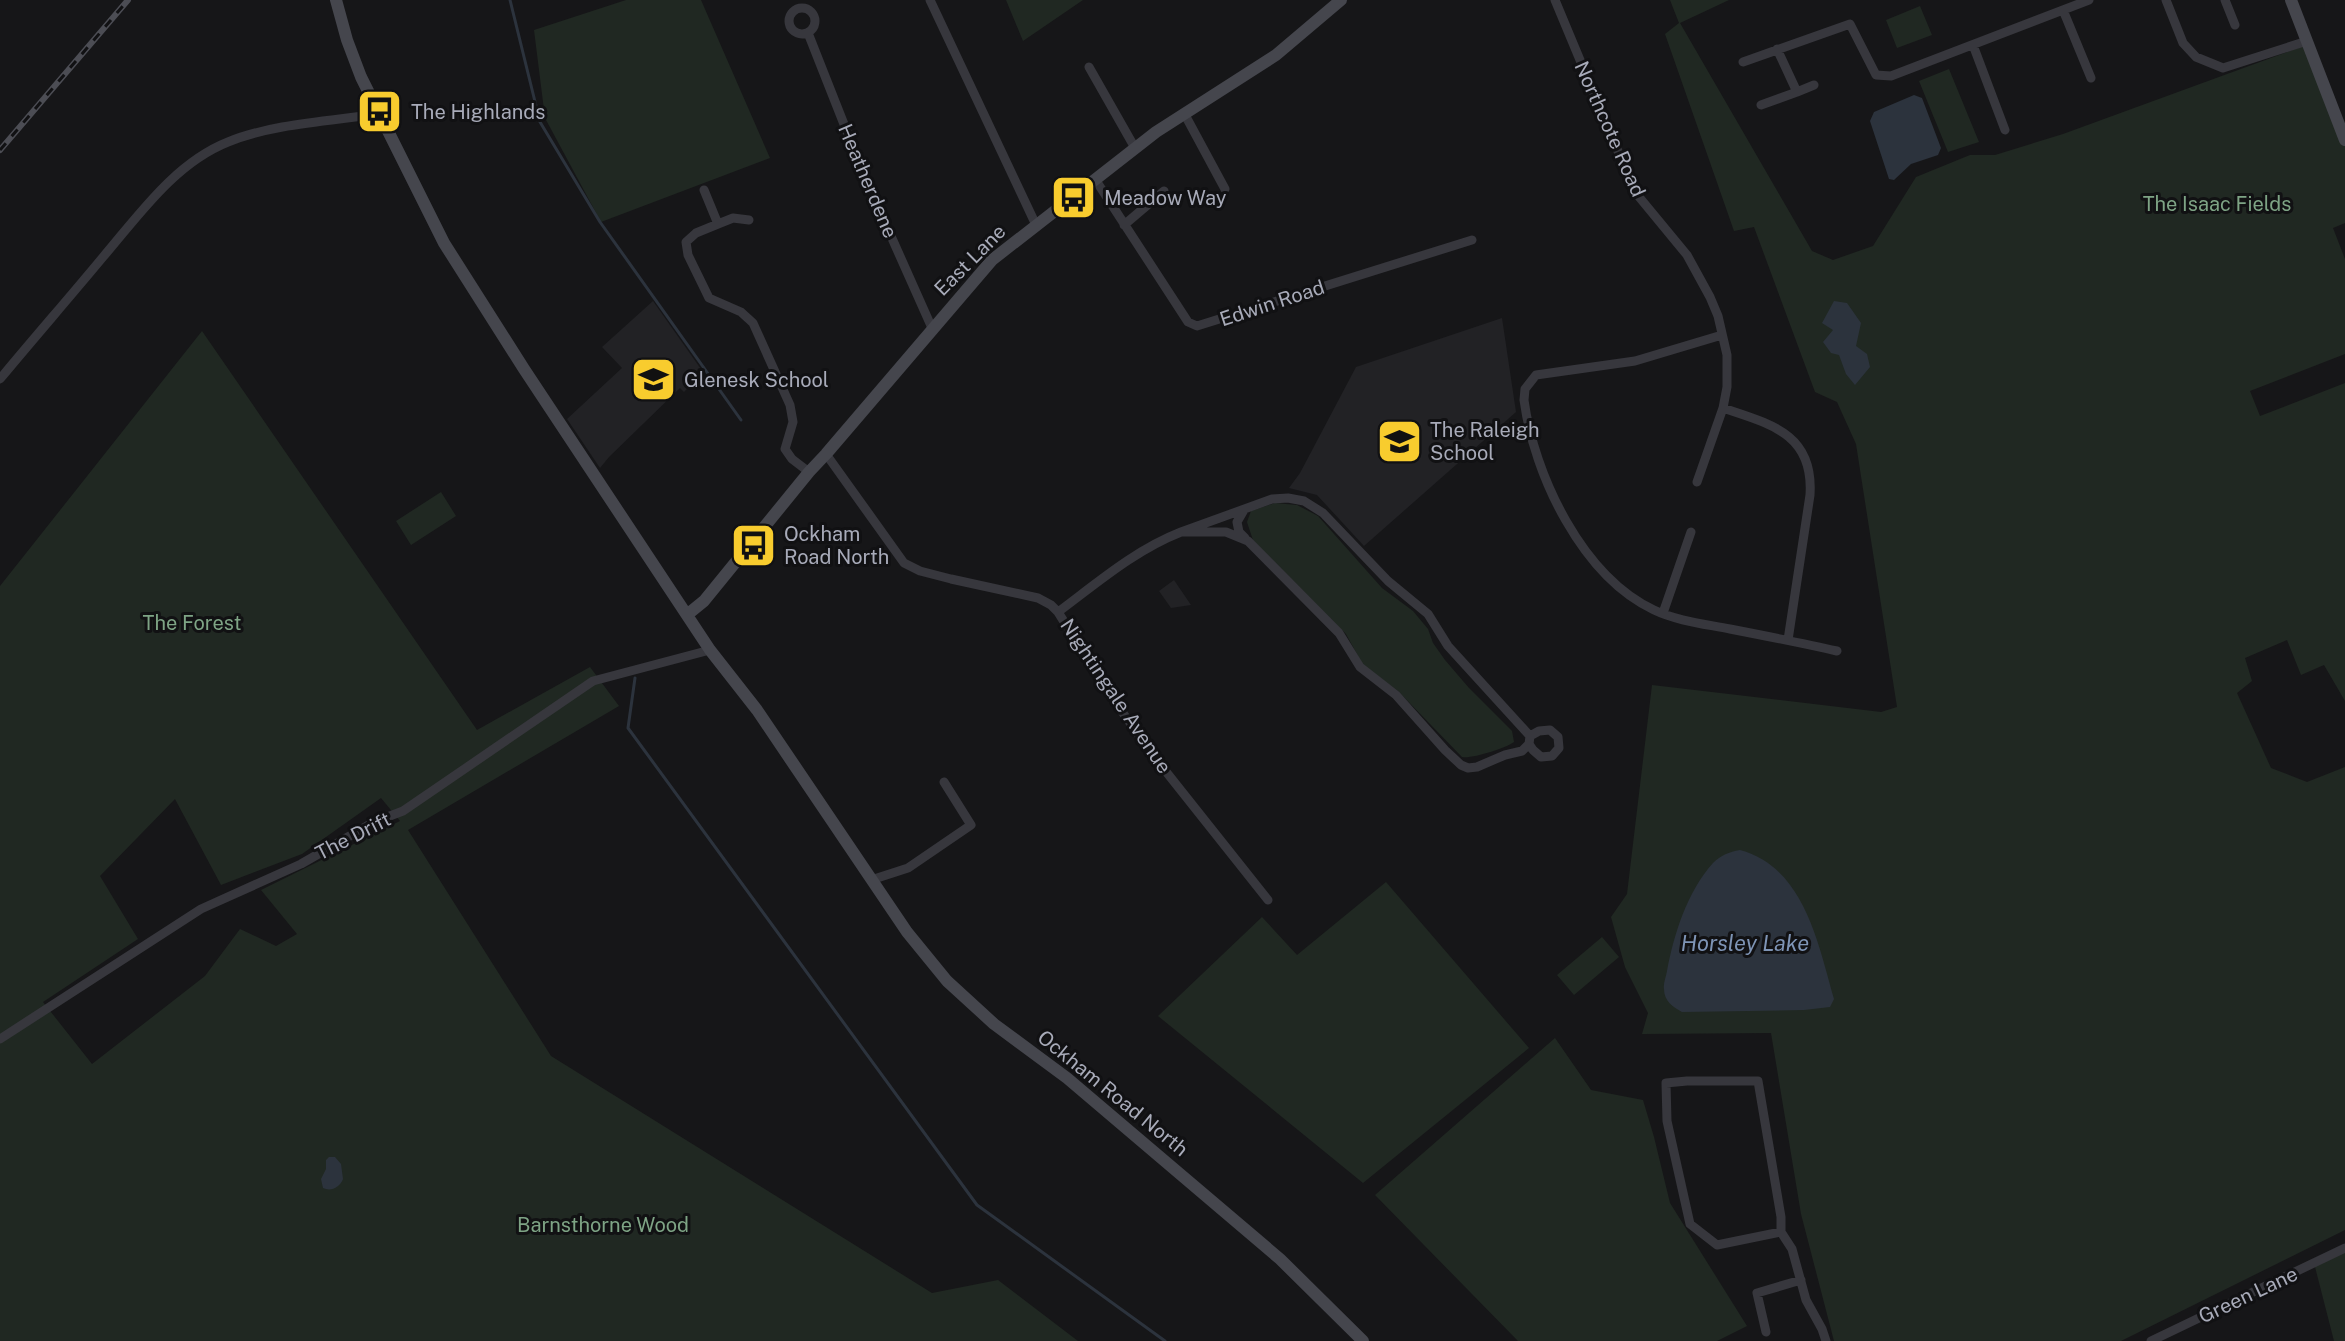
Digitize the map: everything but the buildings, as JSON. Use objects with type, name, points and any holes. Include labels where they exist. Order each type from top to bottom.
[{"type":"main road","name":"Ockham Road North","points":[[336,0],[347,40],[378,114],[449,251],[710,650],[757,710],[907,932],[947,981],[994,1024],[1067,1078],[1280,1259],[1363,1341]]},
{"type":"main road","name":"East Lane","points":[[688,614],[704,601],[809,472],[992,260],[1135,148],[1276,55],[1341,0]]},
{"type":"main road","points":[[2291,0],[2345,140]]},
{"type":"street","points":[[930,0],[1036,225]]},
{"type":"street","name":"Northcote Road","points":[[1555,0],[1635,192],[1687,255],[1710,297],[1722,335],[1728,368],[1723,408],[1697,482]]},
{"type":"street","points":[[1743,62],[1850,24],[1876,75],[1884,77],[2089,0]]},
{"type":"street","points":[[2166,0],[2183,43],[2196,57],[2223,68],[2307,41]]},
{"type":"street","points":[[2225,0],[2235,25]]},
{"type":"street","points":[[2063,10],[2091,78]]},
{"type":"street","name":"Heatherdene","points":[[808,33],[860,165],[932,328]]},
{"type":"street","points":[[1973,45],[2005,130]]},
{"type":"street","points":[[1777,49],[1797,92]]},
{"type":"street","points":[[1089,67],[1135,148]]},
{"type":"street","points":[[1761,105],[1814,85]]},
{"type":"street","points":[[1184,113],[1225,189]]},
{"type":"street","points":[[0,379],[159,192],[198,158],[243,136],[378,114]]},
{"type":"street","name":"Edwin Road","points":[[1095,179],[1188,322],[1197,326],[1472,240]]},
{"type":"street","points":[[704,190],[718,224]]},
{"type":"street","points":[[1124,225],[1164,191]]},
{"type":"street","points":[[749,220],[733,218],[689,237],[686,242],[688,255],[709,298],[741,312],[753,323],[790,405],[793,422],[785,449],[809,472]]},
{"type":"street","points":[[1722,335],[1635,361],[1542,372],[1532,378],[1524,394],[1525,408],[1541,469],[1569,527],[1593,560],[1638,601],[1682,620],[1837,651]]},
{"type":"street","points":[[1723,408],[1781,429],[1796,444],[1807,463],[1810,495],[1788,640]]},
{"type":"street","name":"Nightingale Avenue","points":[[826,454],[904,563],[920,571],[1038,598],[1058,612],[1131,725],[1268,900]]},
{"type":"street","points":[[1058,612],[1132,557],[1163,539],[1272,499],[1304,501],[1323,513],[1388,581],[1428,614],[1448,646],[1530,740],[1522,751],[1477,767],[1461,765],[1396,695],[1360,667],[1339,633],[1239,532],[1237,522],[1240,514],[1248,508]]},
{"type":"street","points":[[1181,532],[1226,532],[1248,541]]},
{"type":"street","points":[[1663,613],[1691,532]]},
{"type":"street","name":"The Drift","points":[[0,1039],[201,909],[301,864],[374,822],[403,811],[593,681],[710,650]]},
{"type":"street","points":[[871,880],[908,868],[971,825],[944,782]]},
{"type":"street","points":[[1781,1232],[1717,1245],[1690,1224],[1667,1121],[1666,1083],[1758,1081],[1781,1232],[1792,1249],[1806,1300],[1826,1341]]},
{"type":"street","name":"Green Lane","points":[[2151,1341],[2345,1248]]},
{"type":"street","points":[[1766,1332],[1757,1293],[1801,1280]]},
{"type":"shaded area","name":"Glenesk School","points":[[653,301],[703,372],[684,392],[680,388],[600,468],[567,419],[622,368],[602,347]]},
{"type":"shaded area","name":"The Raleigh School","points":[[1502,318],[1516,412],[1364,546],[1317,495],[1289,488],[1356,367]]},
{"type":"shaded area","points":[[1174,580],[1191,605],[1171,608],[1159,591]]},
{"type":"green space","points":[[626,0],[701,0],[770,158],[601,222],[545,118],[534,30]]},
{"type":"green space","points":[[1006,0],[1083,0],[1023,41]]},
{"type":"green space","name":"The Isaac Fields","points":[[1670,0],[1729,0],[1680,23],[1812,251],[1833,260],[1873,246],[1916,177],[1970,155],[1995,155],[2063,134],[2301,47],[2307,41],[2345,140],[2345,223],[2333,228],[2345,259],[2345,354],[2250,391],[2260,416],[2345,383],[2345,701],[2324,665],[2301,675],[2287,640],[2245,658],[2252,681],[2237,693],[2271,768],[2307,782],[2345,767],[2345,1230],[2121,1341],[1834,1341],[1801,1214],[1771,1033],[1642,1034],[1648,1013],[1625,967],[1611,917],[1627,894],[1652,685],[1881,712],[1897,707],[1856,444],[1837,402],[1815,392],[1754,227],[1734,231],[1665,34],[1679,23]]},
{"type":"green space","points":[[1920,6],[1932,35],[1897,48],[1886,20]]},
{"type":"green space","points":[[1949,69],[1979,142],[1948,152],[1919,81]]},
{"type":"green space","points":[[202,331],[477,730],[590,667],[619,706],[408,830],[551,1056],[932,1293],[998,1280],[1078,1341],[0,1341],[0,586]],"holes":[[[381,798],[400,821],[261,890],[297,934],[276,946],[240,929],[205,976],[92,1064],[43,1002],[138,939],[100,876],[175,799],[221,885],[302,854]]]},
{"type":"green space","points":[[441,492],[456,516],[411,545],[396,521]]},
{"type":"green space","points":[[1275,503],[1297,505],[1318,516],[1382,588],[1413,611],[1428,629],[1445,660],[1512,731],[1514,742],[1489,752],[1462,757],[1398,691],[1363,665],[1346,634],[1253,540],[1247,522],[1251,511]]},
{"type":"green space","points":[[1386,882],[1529,1048],[1363,1183],[1158,1016],[1262,917],[1297,955]]},
{"type":"green space","points":[[1602,937],[1619,957],[1574,995],[1557,975]]},
{"type":"green space","points":[[1555,1038],[1591,1090],[1643,1100],[1670,1203],[1747,1326],[1717,1341],[1518,1341],[1375,1195]]},
{"type":"green space","points":[[2345,1248],[2345,1341],[2334,1341],[2314,1263]]},
{"type":"water","points":[[1914,95],[1922,98],[1941,148],[1938,155],[1911,164],[1894,180],[1889,179],[1870,121],[1874,112]]},
{"type":"water","points":[[1834,301],[1847,303],[1861,323],[1856,346],[1867,354],[1870,367],[1855,385],[1846,374],[1839,355],[1831,353],[1823,342],[1833,330],[1822,323]]},
{"type":"water","name":"Horsley Lake","points":[[1740,850],[1762,859],[1794,890],[1822,954],[1834,999],[1830,1007],[1682,1012],[1667,1000],[1664,983],[1673,943],[1689,900],[1713,863],[1725,854]]},
{"type":"water","points":[[329,1157],[335,1157],[341,1164],[343,1179],[332,1189],[323,1188],[321,1179]]},
{"type":"waterway","points":[[510,0],[540,122],[600,222],[741,420]]},
{"type":"waterway","points":[[635,678],[628,728],[977,1205],[1165,1341]]},
{"type":"railway","points":[[0,150],[128,0]]},
{"type":"place","name":"The Highlands","points":[[380,112]]},
{"type":"place","name":"Meadow Way","points":[[1073,198]]},
{"type":"place","name":"Glenesk School","points":[[653,380]]},
{"type":"place","name":"The Raleigh School","points":[[1399,442]]},
{"type":"place","name":"Ockham Road North","points":[[753,546]]},
{"type":"park label","name":"The Forest","points":[[192,623]]},
{"type":"park label","name":"Barnsthorne Wood","points":[[603,1225]]}]
